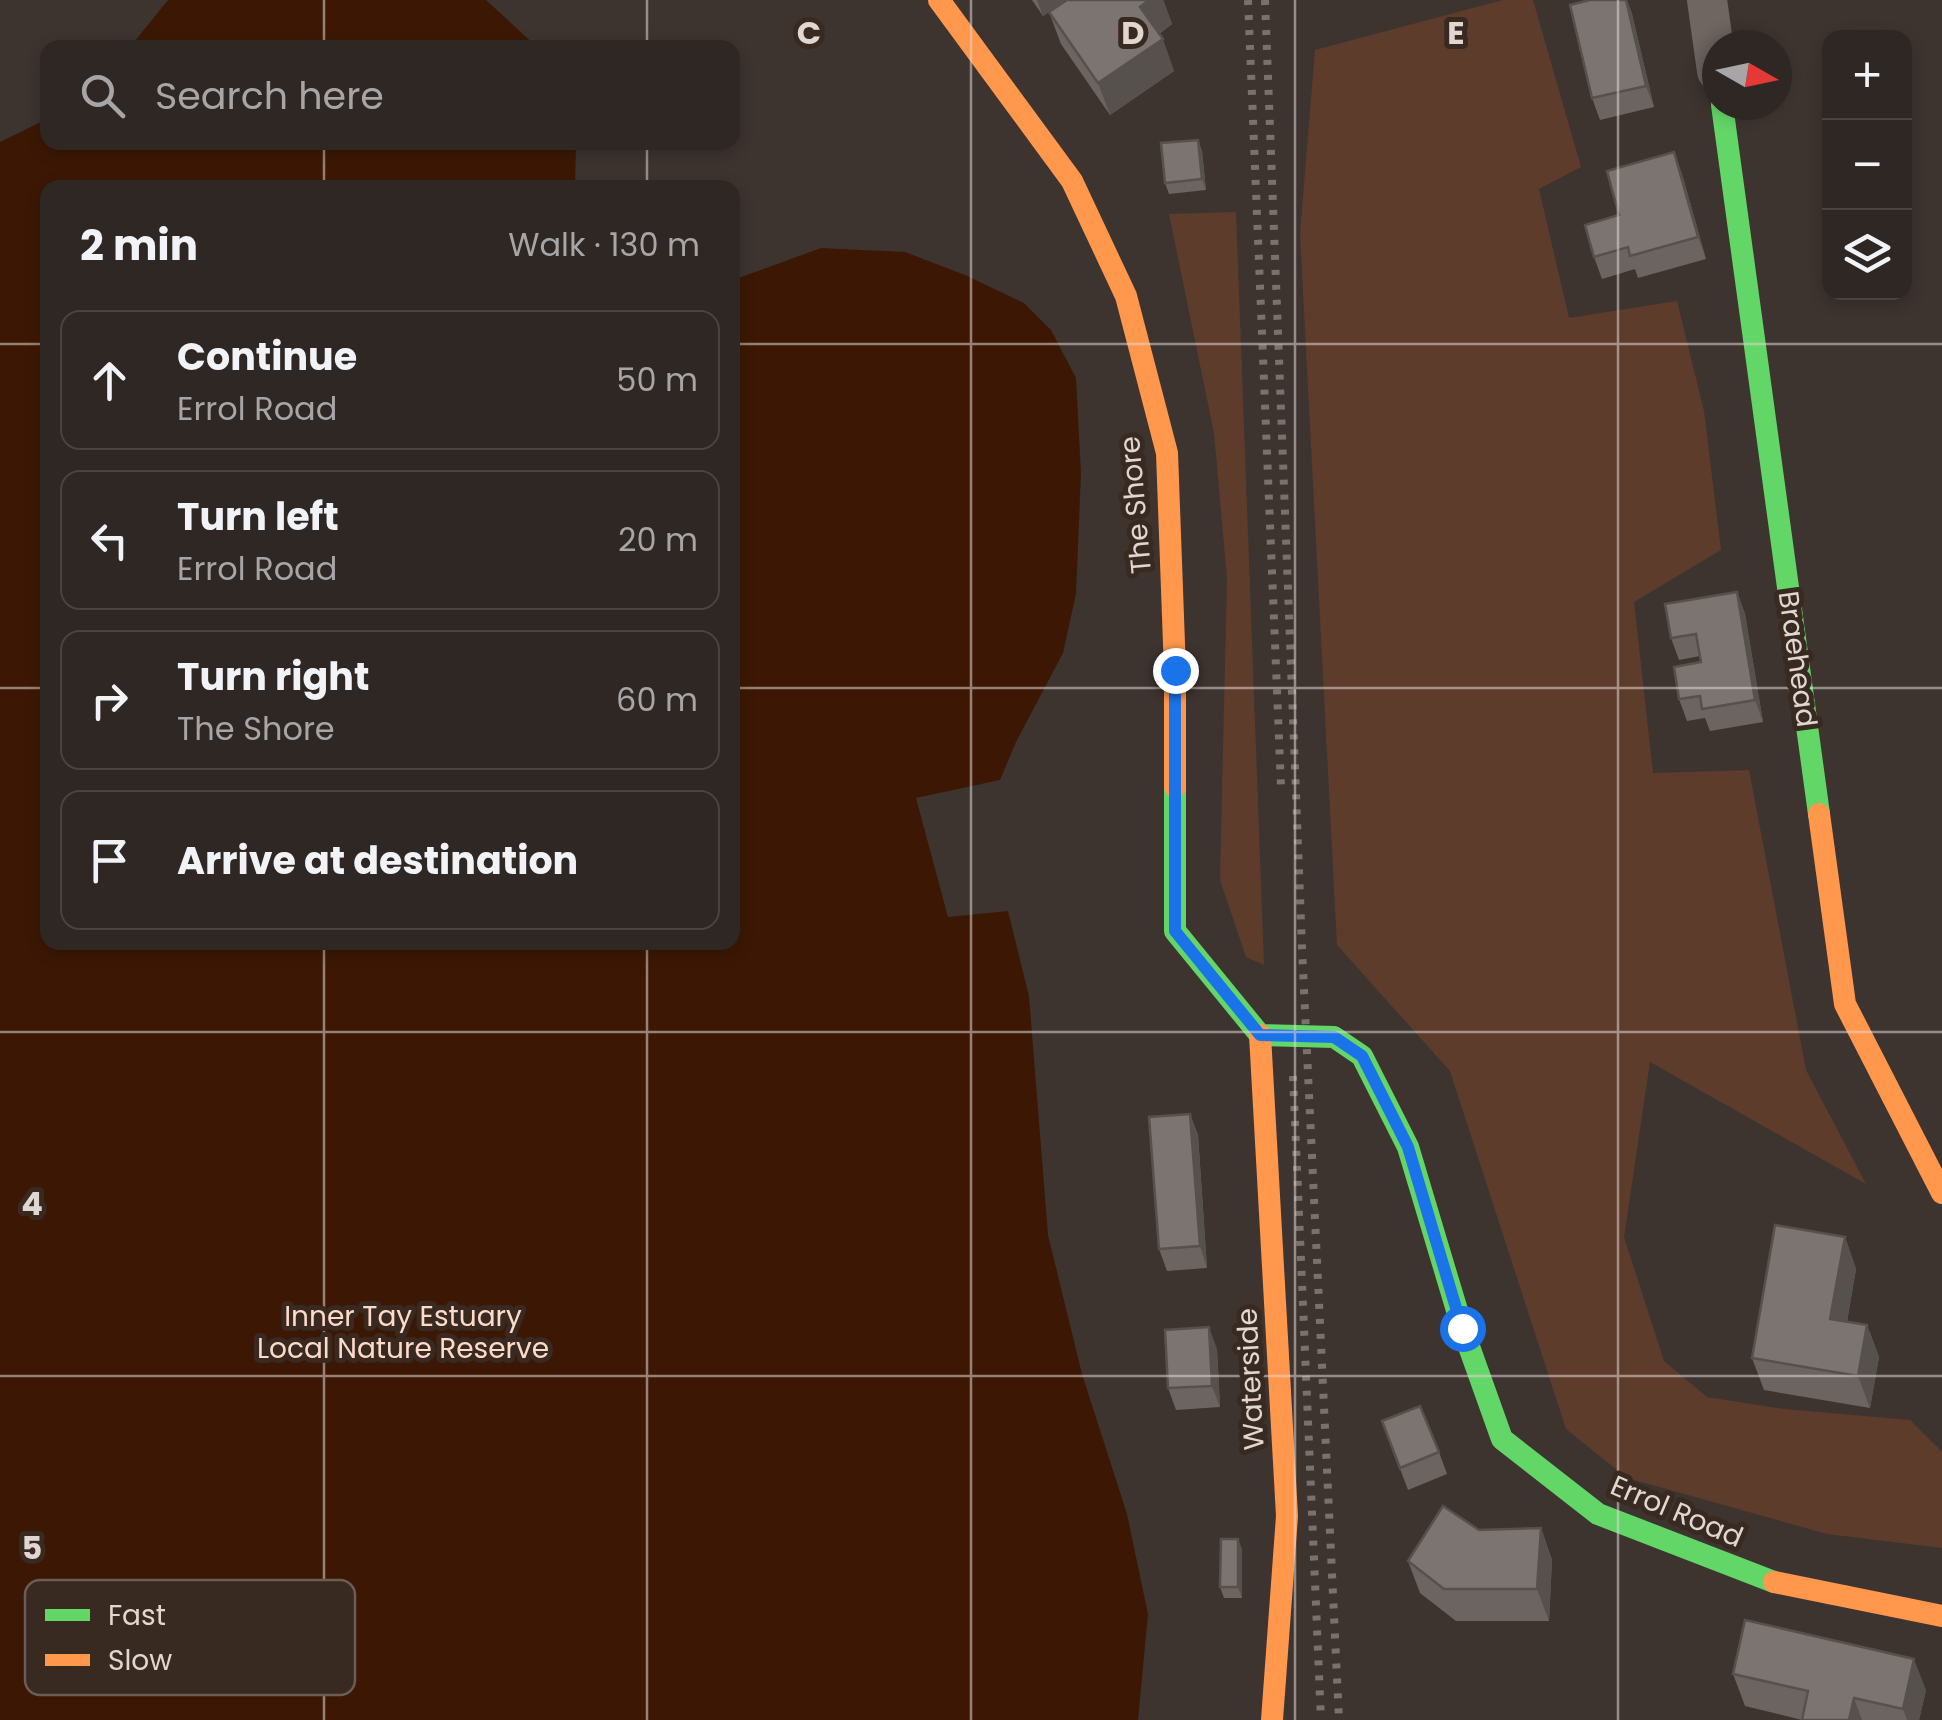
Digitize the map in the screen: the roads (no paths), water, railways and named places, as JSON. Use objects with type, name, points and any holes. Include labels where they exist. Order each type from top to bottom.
[{"type":"street","name":"The Shore","points":[[939,0],[1072,181],[1126,296],[1166,454],[1175,670],[1175,931],[1260,1035]]},
{"type":"street","points":[[1707,0],[1711,30]]},
{"type":"street","name":"Braehead","points":[[1724,120],[1846,1004],[1942,1192]]},
{"type":"street","name":"Errol Road","points":[[1260,1035],[1334,1037],[1362,1056],[1408,1147],[1462,1328],[1502,1439],[1598,1514],[1744,1573],[1762,1580],[1942,1616]]},
{"type":"street","name":"Waterside","points":[[1260,1035],[1288,1516],[1272,1720]]},
{"type":"railway","points":[[1248,0],[1281,786]]},
{"type":"railway","points":[[1265,0],[1302,948],[1339,1720]]},
{"type":"railway","points":[[1293,1076],[1321,1720]]},
{"type":"park label","name":"Inner Tay Estuary Local Nature Reserve","points":[[403,1332]]}]
